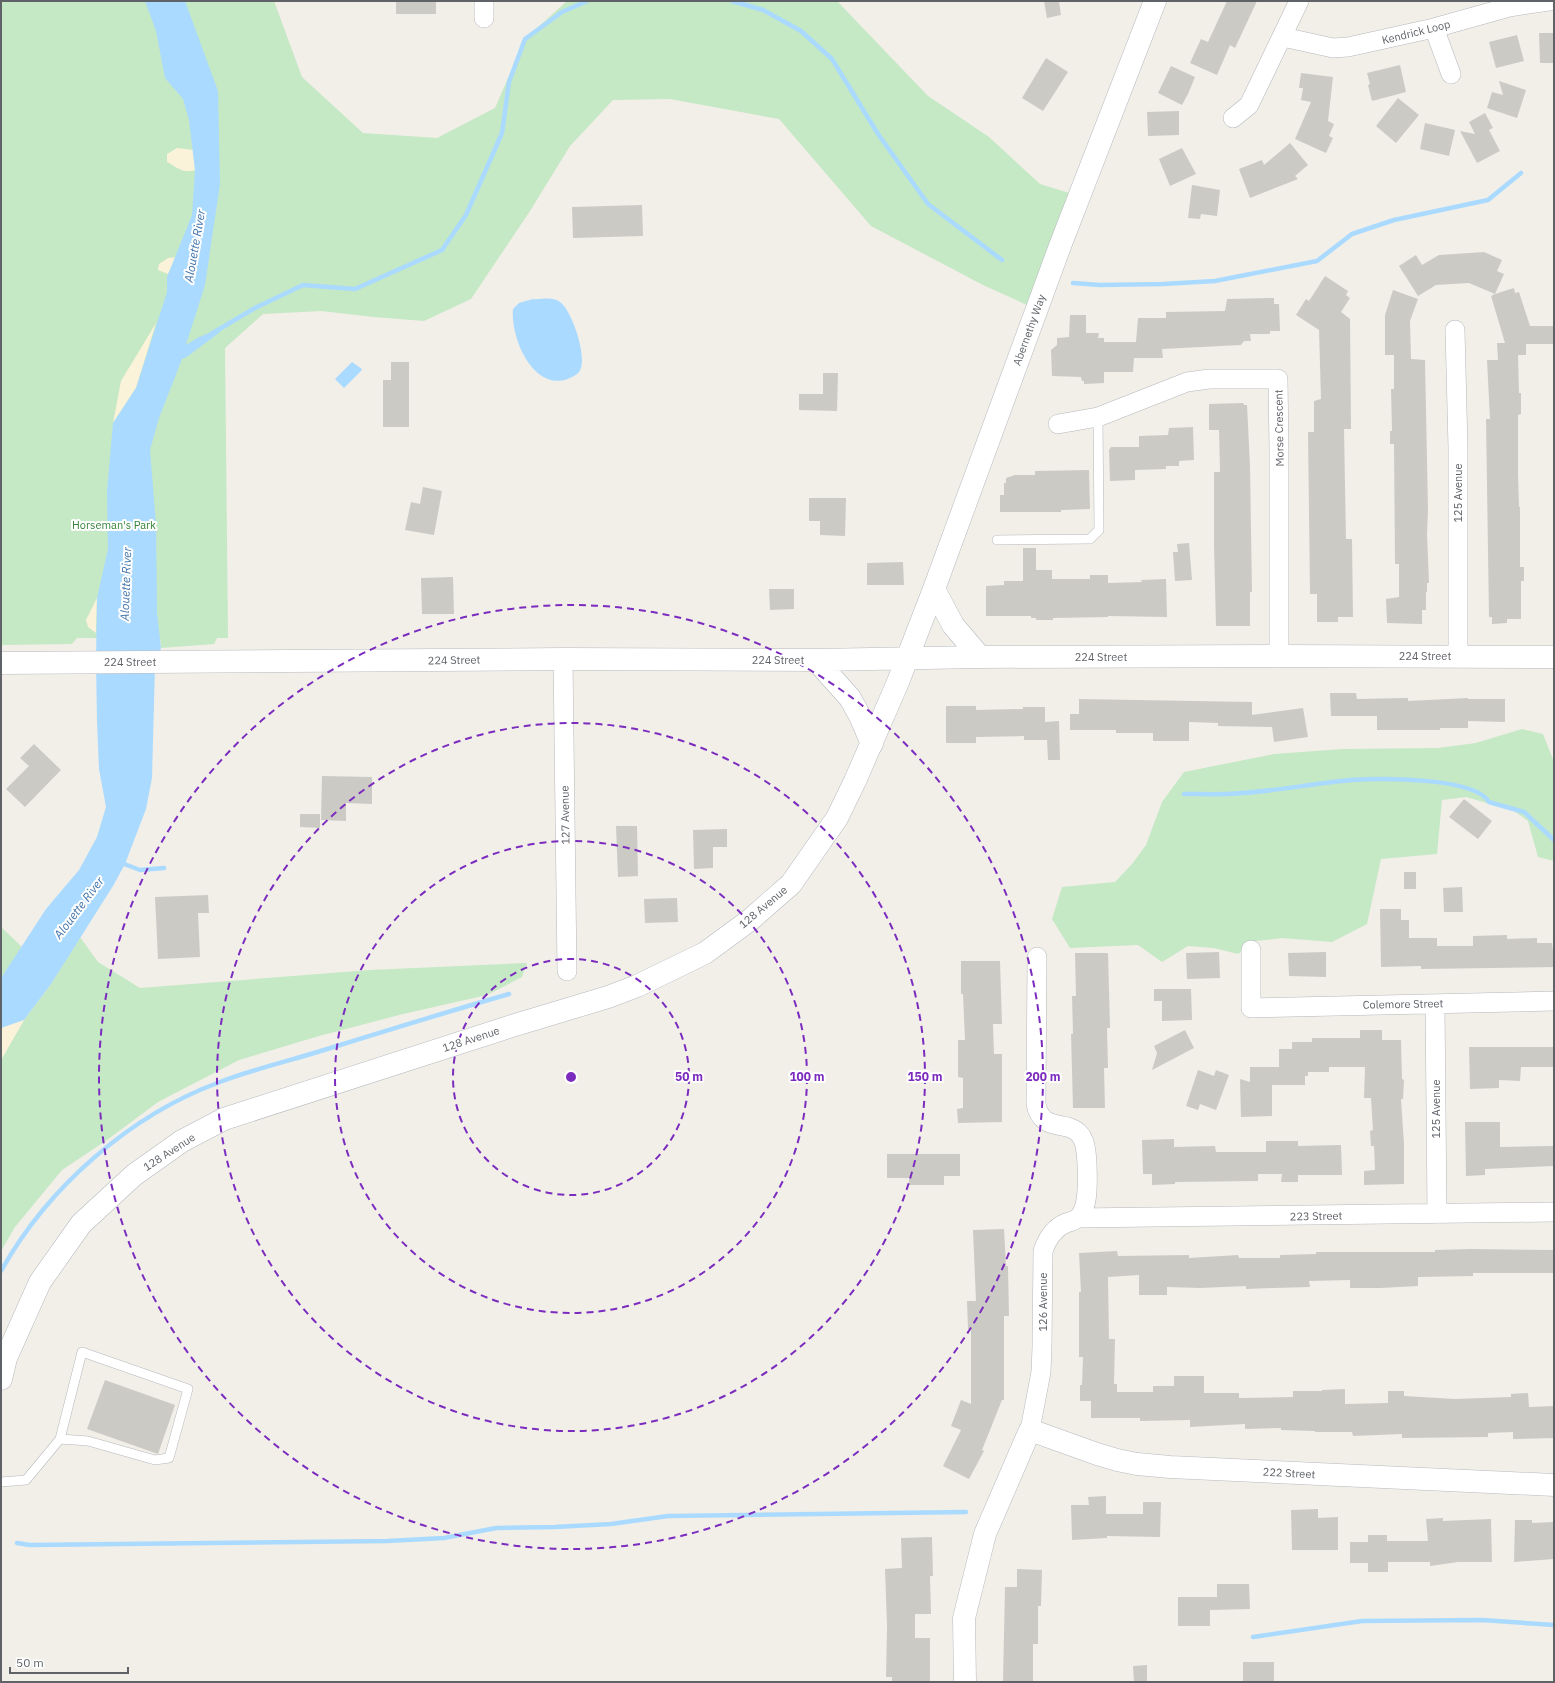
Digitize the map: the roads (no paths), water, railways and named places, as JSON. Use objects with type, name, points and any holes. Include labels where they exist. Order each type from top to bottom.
[{"type":"street","name":"Abernethy Way","points":[[905,660],[934,589],[1062,239],[1155,1]]},
{"type":"street","points":[[1233,118],[1249,105],[1298,1]]},
{"type":"street","name":"Kendrick Loop","points":[[1282,37],[1333,48],[1363,45],[1434,28],[1509,7],[1550,1]]},
{"type":"street","points":[[1434,28],[1451,74]]},
{"type":"street","name":"125 Avenue","points":[[1455,330],[1458,448],[1458,656]]},
{"type":"street","name":"Morse Crescent","points":[[1058,424],[1098,417],[1187,382],[1209,379],[1278,379],[1280,450],[1279,656]]},
{"type":"street","points":[[934,589],[953,625],[980,657]]},
{"type":"street","name":"224 Street","points":[[1,664],[88,662],[563,659],[905,660],[980,657],[1554,657]]},
{"type":"street","name":"127 Avenue","points":[[563,659],[568,971]]},
{"type":"street","points":[[816,660],[850,698],[860,716],[872,744]]},
{"type":"street","name":"128 Avenue","points":[[1,1379],[6,1358],[40,1282],[82,1224],[134,1175],[182,1141],[224,1119],[515,1025],[608,997],[637,986],[705,952],[750,920],[791,884],[837,818],[872,744],[898,682],[905,660]]},
{"type":"street","name":"Colemore Street","points":[[1251,950],[1251,1008],[1554,1001]]},
{"type":"street","points":[[1037,957],[1036,1104],[1041,1118],[1047,1122],[1076,1131],[1081,1136],[1084,1144],[1086,1201],[1083,1212],[1078,1218]]},
{"type":"street","name":"125 Avenue","points":[[1435,1004],[1436,1214]]},
{"type":"street","name":"223 Street","points":[[1078,1218],[1554,1212]]},
{"type":"street","name":"126 Avenue","points":[[966,1682],[964,1618],[985,1534],[1030,1430],[1038,1391],[1042,1354],[1043,1251],[1049,1237],[1055,1230],[1078,1218]]},
{"type":"street","name":"222 Street","points":[[1030,1430],[1097,1454],[1137,1464],[1170,1467],[1554,1485]]},
{"type":"lane","points":[[997,540],[1090,539],[1099,530],[1098,417]]},
{"type":"lane","points":[[1,1482],[26,1480],[60,1439],[82,1352],[188,1389],[169,1458],[156,1460],[88,1440],[60,1439]]},
{"type":"water","name":"Alouette River","points":[[145,1],[185,1],[218,91],[220,184],[205,285],[186,345],[199,337],[217,330],[220,332],[182,359],[159,418],[150,450],[156,524],[157,613],[161,648],[155,665],[152,778],[146,809],[125,864],[113,886],[51,984],[24,1020],[1,1028],[1,978],[46,909],[79,870],[97,837],[106,807],[99,769],[96,662],[97,598],[108,549],[107,491],[113,423],[136,388],[167,292],[167,277],[192,215],[195,170],[189,120],[183,99],[165,78],[156,31]]},
{"type":"water","points":[[533,299],[557,300],[565,307],[570,315],[581,349],[581,368],[577,374],[563,380],[550,380],[539,374],[529,364],[516,336],[513,322],[513,309],[519,303]]},
{"type":"water","points":[[352,362],[362,369],[344,388],[335,379]]},
{"type":"waterway","points":[[211,334],[255,308],[303,285],[355,289],[442,250],[466,215],[502,133],[509,82],[525,39],[562,12],[587,1]]},
{"type":"waterway","points":[[732,1],[763,10],[801,31],[832,59],[878,134],[928,204],[1002,260]]},
{"type":"waterway","points":[[1073,283],[1100,285],[1215,281],[1317,261],[1352,234],[1394,220],[1488,200],[1521,173]]},
{"type":"waterway","points":[[1184,794],[1228,794],[1256,792],[1351,780],[1403,779],[1425,781],[1465,788],[1480,794],[1489,802],[1524,812],[1554,840]]},
{"type":"waterway","points":[[119,862],[140,870],[164,868]]},
{"type":"waterway","points":[[1,1271],[20,1240],[42,1211],[67,1183],[94,1157],[124,1134],[154,1114],[187,1096],[233,1077],[509,994]]},
{"type":"waterway","points":[[17,1543],[30,1545],[387,1541],[444,1538],[496,1528],[611,1524],[668,1516],[966,1512]]},
{"type":"waterway","points":[[1253,1637],[1362,1621],[1482,1620],[1554,1625]]},
{"type":"park label","name":"Horseman's Park","points":[[114,525]]}]
